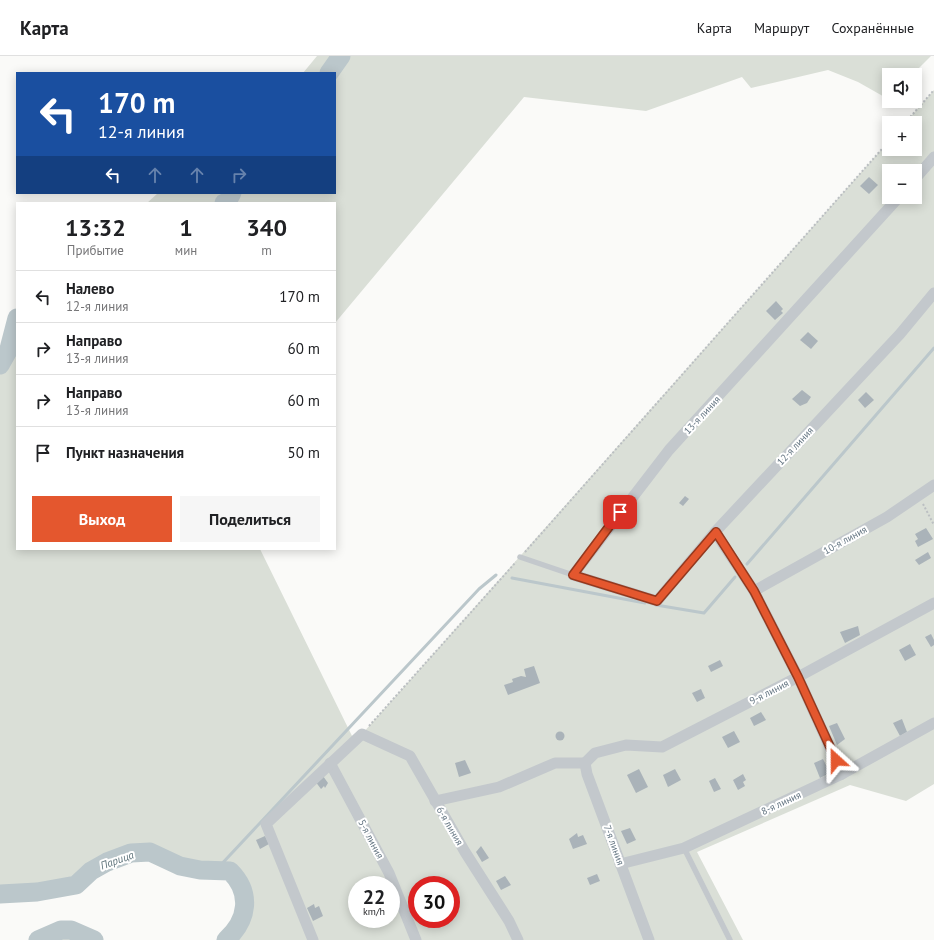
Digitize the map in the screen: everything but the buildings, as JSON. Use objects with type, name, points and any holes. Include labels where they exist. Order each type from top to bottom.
[{"type":"street","points":[[922,171],[934,157]]},
{"type":"street","name":"13-я линия","points":[[573,575],[669,450],[893,204]]},
{"type":"street","name":"12-я линия","points":[[573,575],[657,601],[716,532],[900,334],[934,293]]},
{"type":"street","name":"10-я линия","points":[[754,591],[887,517],[934,485]]},
{"type":"street","points":[[716,532],[754,591],[798,677],[842,774]]},
{"type":"street","name":"9-я линия","points":[[585,763],[595,753],[626,745],[662,746],[798,677],[934,603]]},
{"type":"street","name":"8-я линия","points":[[620,864],[684,848],[842,774],[934,723]]},
{"type":"street","points":[[313,940],[266,824],[362,734]]},
{"type":"street","name":"6-я линия","points":[[362,734],[410,756],[435,801],[509,921],[518,940]]},
{"type":"street","name":"5-я линия","points":[[330,763],[389,873],[416,940]]},
{"type":"street","points":[[435,801],[499,787],[555,763],[585,763]]},
{"type":"street","name":"7-я линия","points":[[585,763],[587,774],[649,940]]},
{"type":"lane","points":[[520,557],[573,575]]},
{"type":"lane","points":[[684,848],[730,940]]},
{"type":"path","points":[[911,116],[934,90]]},
{"type":"path","points":[[362,734],[882,149]]},
{"type":"path","points":[[919,495],[934,525]]},
{"type":"shaded area","points":[[317,56],[931,56],[919,68],[882,68],[882,96],[858,82],[828,70],[751,88],[742,77],[646,111],[524,97],[336,322],[336,202],[148,202],[157,194],[336,194],[336,72],[304,72]]},
{"type":"shaded area","points":[[934,90],[934,784],[906,801],[850,785],[697,852],[743,940],[226,940],[239,924],[243,915],[244,897],[242,888],[237,879],[230,871],[200,870],[180,866],[150,852],[131,853],[107,862],[91,871],[76,885],[37,892],[0,894],[0,365],[9,349],[16,313],[16,550],[260,550],[354,740],[362,734],[882,149],[882,156],[922,156],[922,116],[911,116],[918,108],[922,108],[922,104]]},
{"type":"shaded area","points":[[61,930],[71,930],[94,940],[38,940]]},
{"type":"waterway","name":"Парица","points":[[330,72],[341,56]]},
{"type":"waterway","name":"Парица","points":[[227,202],[231,194]]},
{"type":"waterway","name":"Парица","points":[[0,365],[9,349],[16,322]]},
{"type":"waterway","points":[[747,564],[934,348]]},
{"type":"waterway","points":[[216,870],[479,589],[496,575]]},
{"type":"waterway","points":[[656,605],[704,613],[735,577]]},
{"type":"waterway","points":[[512,578],[645,603]]},
{"type":"waterway","name":"Парица","points":[[0,894],[37,892],[76,885],[91,871],[107,862],[131,853],[150,852],[180,866],[200,870],[230,871],[237,879],[242,888],[244,897],[243,915],[239,924],[226,940]]},
{"type":"waterway","name":"Парица","points":[[38,940],[61,930],[71,930],[94,940]]},
{"type":"route","points":[[620,512],[573,575],[657,601],[716,532],[754,591],[798,677],[836,760]]}]
